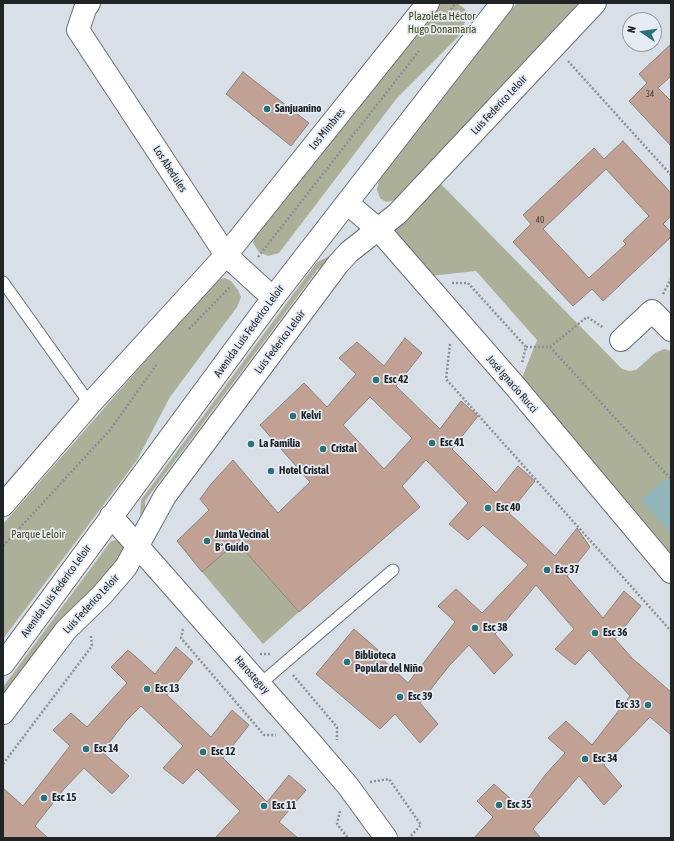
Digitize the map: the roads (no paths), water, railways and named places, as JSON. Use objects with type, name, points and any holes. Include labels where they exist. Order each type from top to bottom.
[{"type":"street","name":"Los Abedules","points":[[89,3],[84,9],[78,30],[226,255],[273,298]]},
{"type":"street","name":"Los Mimbres","points":[[226,255],[428,3]]},
{"type":"street","name":"Luis Federico Leloir","points":[[3,713],[66,630],[102,595],[126,567],[165,496],[338,264],[349,252],[379,230],[397,214],[595,3]]},
{"type":"street","name":"Avenida Luis Federico Leloir","points":[[3,664],[273,298],[494,6]]},
{"type":"street","name":"José Ignacio Rucci","points":[[346,203],[379,230],[515,386],[671,572]]},
{"type":"street","points":[[3,504],[90,404],[226,255]]},
{"type":"street","points":[[621,340],[652,311],[671,330]]},
{"type":"street","name":"Harosteguy","points":[[111,516],[189,603],[348,786],[386,838]]},
{"type":"lane","points":[[3,282],[90,404]]},
{"type":"lane","points":[[260,684],[393,570]]},
{"type":"water","points":[[666,478],[671,483],[671,533],[641,500]]},
{"type":"place","name":"Sanjuanino","points":[[267,109]]},
{"type":"place","name":"Esc 42","points":[[376,380]]},
{"type":"place","name":"Kelvi","points":[[293,416]]},
{"type":"place","name":"Esc 41","points":[[432,443]]},
{"type":"place","name":"La Familia","points":[[251,444]]},
{"type":"place","name":"Cristal","points":[[323,449]]},
{"type":"place","name":"Hotel Cristal","points":[[271,471]]},
{"type":"place","name":"Esc 40","points":[[488,508]]},
{"type":"place","name":"Junta Vecinal B° Guido","points":[[207,541]]},
{"type":"place","name":"Esc 37","points":[[547,570]]},
{"type":"place","name":"Esc 38","points":[[475,628]]},
{"type":"place","name":"Esc 36","points":[[595,633]]},
{"type":"place","name":"Biblioteca Popular del Niño","points":[[347,662]]},
{"type":"place","name":"Esc 13","points":[[147,689]]},
{"type":"place","name":"Esc 39","points":[[400,697]]},
{"type":"place","name":"Esc 33","points":[[648,705]]},
{"type":"place","name":"Esc 14","points":[[86,749]]},
{"type":"place","name":"Esc 12","points":[[203,752]]},
{"type":"place","name":"Esc 34","points":[[585,759]]},
{"type":"place","name":"Esc 15","points":[[44,798]]},
{"type":"place","name":"Esc 35","points":[[499,805]]},
{"type":"place","name":"Esc 11","points":[[264,806]]},
{"type":"park label","name":"Plazoleta Héctor Hugo Donamaría","points":[[442,23]]},
{"type":"park label","name":"Parque Leloir","points":[[38,535]]}]
